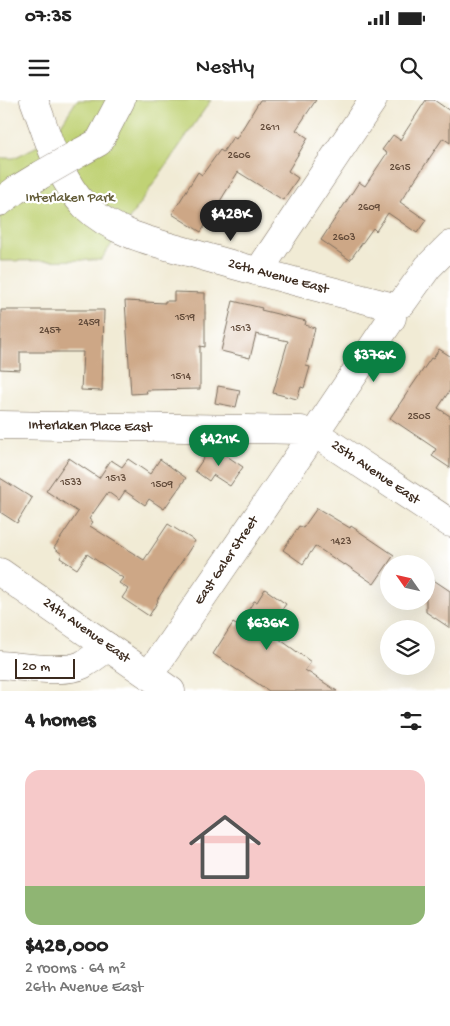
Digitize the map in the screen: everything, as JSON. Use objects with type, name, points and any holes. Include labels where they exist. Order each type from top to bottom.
[{"type":"street","name":"26th Avenue East","points":[[34,100],[66,180],[79,199],[95,215],[108,224],[128,233],[258,272],[395,309]]},
{"type":"street","points":[[0,202],[39,176],[99,142],[120,100]]},
{"type":"street","points":[[258,272],[373,100]]},
{"type":"street","name":"East Galer Street","points":[[149,675],[313,435],[395,309],[428,267],[450,244]]},
{"type":"street","name":"Interlaken Place East","points":[[0,426],[313,435]]},
{"type":"street","name":"25th Avenue East","points":[[313,435],[450,522]]},
{"type":"street","name":"24th Avenue East","points":[[0,572],[172,691]]},
{"type":"street","points":[[0,665],[52,669],[70,668],[80,666],[108,647]]},
{"type":"green space","name":"Interlaken Park","points":[[77,100],[211,100],[101,260],[0,261],[0,158],[14,158],[59,135],[58,129]]},
{"type":"building","points":[[260,100],[316,100],[296,130],[308,138],[288,171],[298,178],[283,200],[238,172],[201,232],[172,214],[198,172],[202,175],[220,150],[223,152],[233,137],[236,139]]},
{"type":"building","points":[[426,100],[434,100],[450,111],[450,143],[443,138],[400,202],[426,220],[417,233],[388,213],[376,231],[373,228],[350,260],[321,240],[359,182],[365,186],[387,153],[382,150],[393,135],[400,140]]},
{"type":"building","points":[[174,292],[205,293],[205,347],[200,346],[200,389],[146,390],[147,393],[131,394],[125,301],[165,303],[165,301],[174,301]]},
{"type":"building","points":[[233,301],[306,321],[305,325],[315,328],[306,366],[310,367],[304,388],[301,387],[297,399],[273,393],[288,341],[256,334],[250,358],[221,351]]},
{"type":"building","points":[[1,310],[104,310],[102,391],[81,390],[83,352],[20,352],[20,370],[0,369]]},
{"type":"building","points":[[439,349],[450,356],[450,390],[438,408],[450,416],[450,468],[432,456],[436,449],[390,418]]},
{"type":"building","points":[[218,386],[240,390],[236,407],[215,403]]},
{"type":"building","points":[[212,446],[243,467],[230,486],[213,475],[209,481],[195,471]]},
{"type":"building","points":[[69,458],[99,478],[111,460],[122,467],[128,459],[150,474],[160,459],[186,478],[164,509],[149,499],[145,505],[125,491],[119,500],[108,492],[89,519],[93,522],[90,526],[144,560],[168,524],[195,541],[157,600],[149,616],[122,598],[128,589],[119,583],[123,578],[87,554],[77,569],[60,558],[62,554],[54,548],[78,512],[46,491]]},
{"type":"building","points":[[0,478],[32,498],[17,523],[0,512]]},
{"type":"building","points":[[317,508],[350,528],[351,526],[394,555],[380,555],[380,575],[374,584],[315,546],[303,564],[283,550],[299,526],[303,528]]},
{"type":"building","points":[[435,581],[450,591],[450,628],[426,612],[426,610],[435,610]]},
{"type":"building","points":[[265,589],[286,604],[271,625],[274,627],[271,633],[311,662],[305,670],[337,691],[269,691],[213,654],[233,623],[238,626],[254,601],[257,602]]}]
